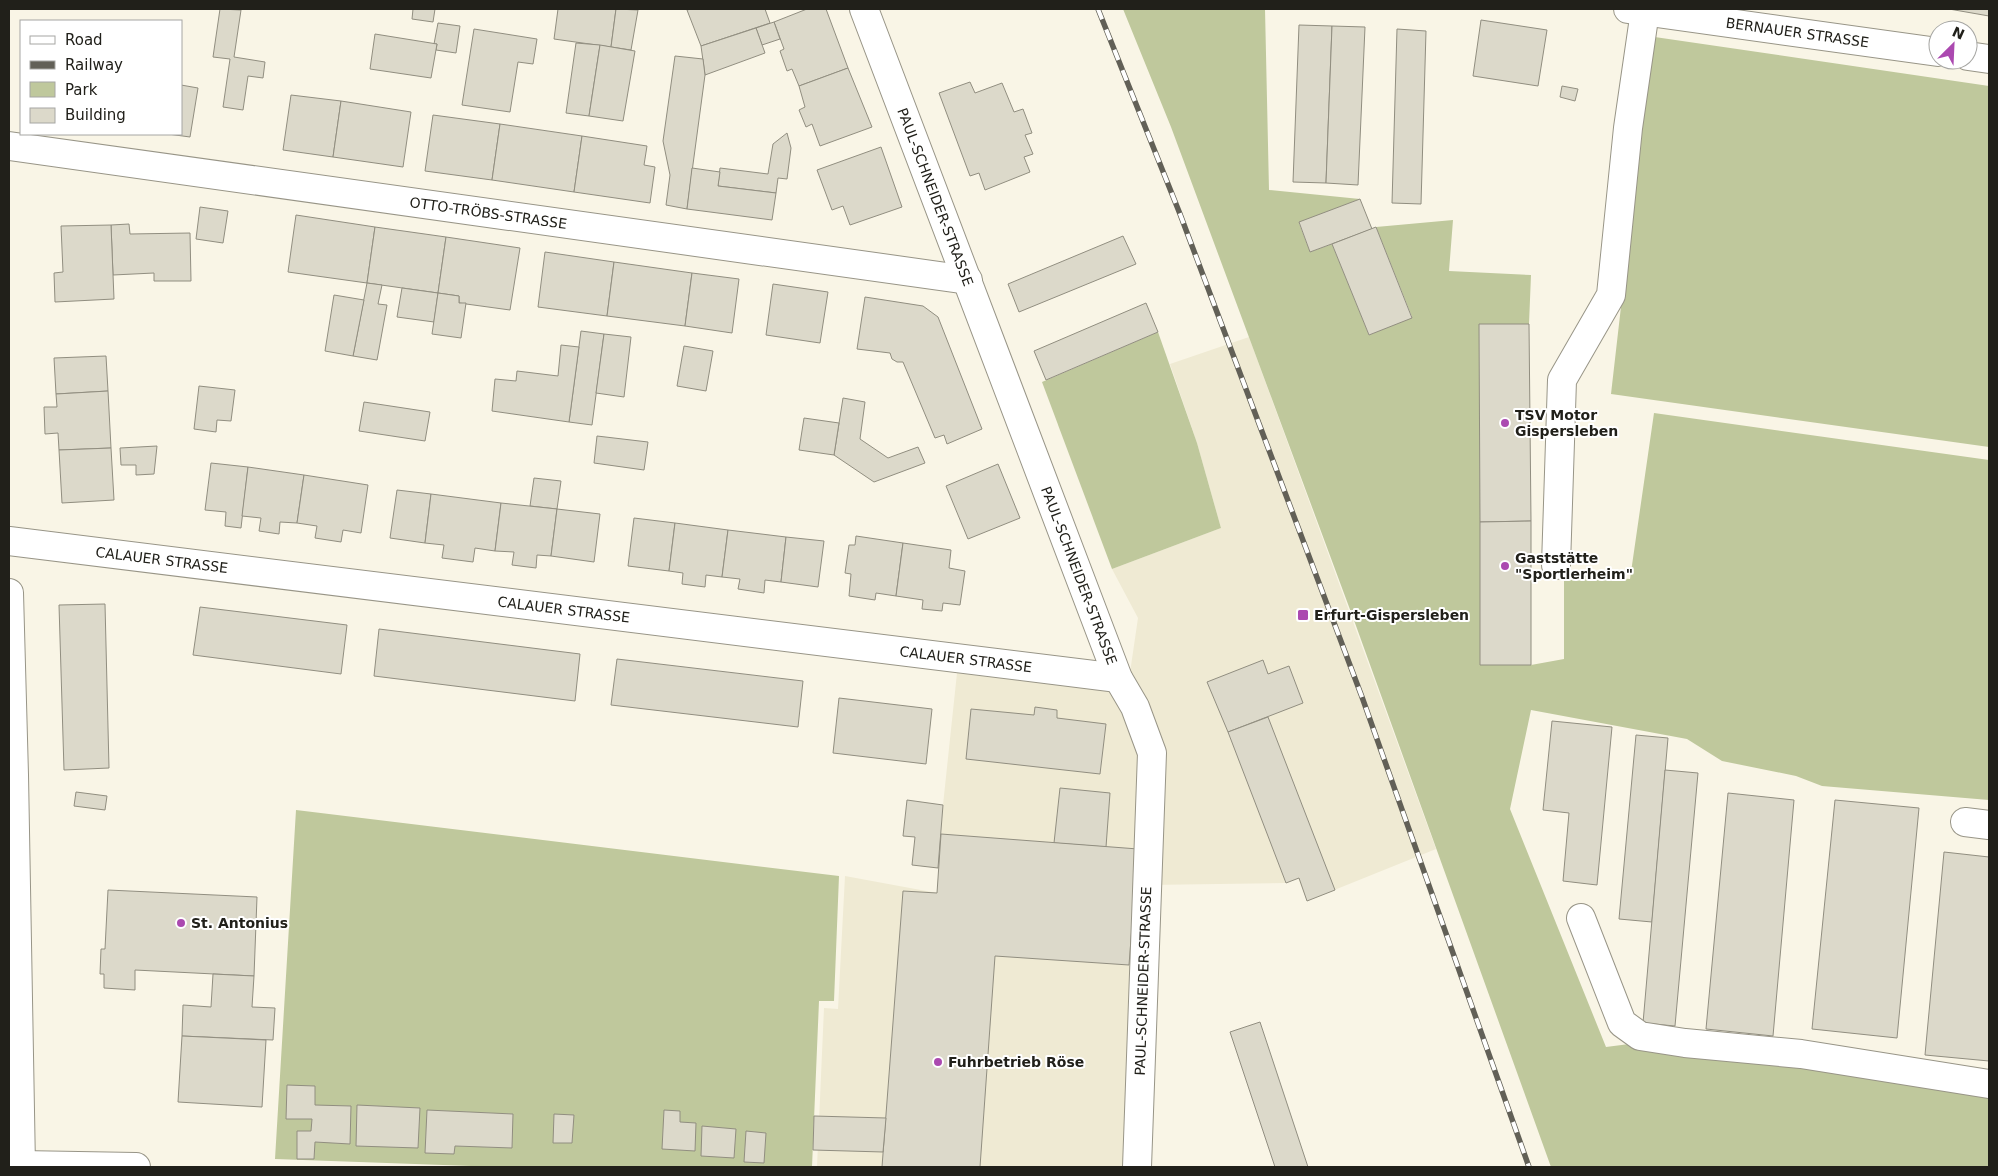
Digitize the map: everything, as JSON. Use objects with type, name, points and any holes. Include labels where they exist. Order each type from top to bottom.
[{"type":"street","name":"PAUL-SCHNEIDER-STRASSE","points":[[864,9],[1118,678],[1135,708],[1152,754],[1137,1167]]},
{"type":"street","name":"BERNAUER STRASSE","points":[[1636,10],[1928,51]]},
{"type":"street","points":[[1556,564],[1562,380],[1611,295],[1628,128],[1636,10]]},
{"type":"street","name":"OTTO-TRÖBS-STRASSE","points":[[9,146],[968,280]]},
{"type":"street","name":"CALAUER STRASSE","points":[[9,541],[1118,678]]},
{"type":"street","points":[[9,593],[13,988],[21,1166],[136,1167]]},
{"type":"street","points":[[1581,918],[1622,1023],[1640,1036],[1685,1043],[1801,1054],[1989,1084]]},
{"type":"shaded area","points":[[1249,337],[1436,849],[1307,901],[1298,878],[1286,883],[1147,885],[1137,1167],[817,1167],[824,1008],[838,1009],[845,876],[937,893],[943,805],[957,673],[1127,693],[1138,618],[1112,569],[1221,528],[1197,443],[1170,364]]},
{"type":"green space","points":[[1123,9],[1265,9],[1269,190],[1360,199],[1299,223],[1310,252],[1332,244],[1369,335],[1412,317],[1376,227],[1453,220],[1449,271],[1531,275],[1529,324],[1479,324],[1481,665],[1531,665],[1564,659],[1564,574],[1630,579],[1654,413],[1989,460],[1989,800],[1822,786],[1796,776],[1722,761],[1687,739],[1531,710],[1510,809],[1606,1047],[1637,1043],[1989,1093],[1989,1167],[1551,1167],[1355,623],[1171,127]]},
{"type":"green space","points":[[1641,35],[1989,86],[1989,447],[1611,394],[1644,106]]},
{"type":"green space","points":[[1158,332],[1197,443],[1221,528],[1112,569],[1042,382]]},
{"type":"green space","points":[[296,810],[839,876],[834,1001],[819,1001],[812,1167],[499,1167],[275,1159]]},
{"type":"building","points":[[220,9],[241,10],[234,57],[265,62],[263,78],[248,76],[243,110],[223,107],[230,59],[213,57]]},
{"type":"building","points":[[413,9],[435,9],[433,22],[412,19]]},
{"type":"building","points":[[558,9],[616,9],[611,47],[554,39]]},
{"type":"building","points":[[616,9],[638,10],[631,50],[611,47]]},
{"type":"building","points":[[765,9],[770,23],[701,46],[687,10]]},
{"type":"building","points":[[807,9],[826,9],[848,68],[799,86],[792,69],[787,71],[780,51],[784,49],[774,22]]},
{"type":"building","points":[[1949,9],[1989,9],[1989,16]]},
{"type":"building","points":[[1481,20],[1547,30],[1538,86],[1473,76]]},
{"type":"building","points":[[774,22],[780,39],[762,45],[756,28]]},
{"type":"building","points":[[438,23],[460,26],[456,53],[436,50],[437,44],[434,44]]},
{"type":"building","points":[[1299,25],[1332,26],[1326,183],[1293,182]]},
{"type":"building","points":[[1332,26],[1365,27],[1358,185],[1326,183]]},
{"type":"building","points":[[756,28],[765,53],[705,75],[701,46]]},
{"type":"building","points":[[474,29],[537,39],[533,64],[518,62],[510,112],[462,105]]},
{"type":"building","points":[[1397,29],[1426,31],[1421,204],[1392,203]]},
{"type":"building","points":[[375,34],[437,44],[431,78],[370,69]]},
{"type":"building","points":[[576,43],[600,45],[589,116],[566,113]]},
{"type":"building","points":[[600,45],[635,51],[623,121],[589,116]]},
{"type":"building","points":[[675,56],[703,59],[705,75],[687,209],[666,205],[670,175],[663,141]]},
{"type":"building","points":[[848,68],[872,127],[820,146],[812,124],[806,127],[799,110],[805,107],[799,86]]},
{"type":"building","points":[[970,82],[975,93],[1002,83],[1014,112],[1023,109],[1032,133],[1025,135],[1033,154],[1024,157],[1030,172],[985,190],[979,173],[970,176],[939,93]]},
{"type":"building","points":[[182,85],[198,88],[190,137],[175,135],[182,135]]},
{"type":"building","points":[[1562,86],[1578,89],[1575,101],[1560,97]]},
{"type":"building","points":[[291,95],[341,101],[333,157],[283,150]]},
{"type":"building","points":[[341,101],[411,112],[403,167],[333,157]]},
{"type":"building","points":[[433,115],[500,124],[492,180],[425,171]]},
{"type":"building","points":[[500,124],[582,136],[574,192],[492,180]]},
{"type":"building","points":[[787,133],[791,148],[787,179],[778,178],[776,193],[718,186],[720,168],[768,174],[773,144]]},
{"type":"building","points":[[582,136],[647,146],[644,165],[655,167],[650,203],[574,192]]},
{"type":"building","points":[[881,147],[902,207],[850,225],[843,206],[832,210],[817,170]]},
{"type":"building","points":[[692,168],[720,172],[718,186],[776,193],[772,220],[687,209]]},
{"type":"building","points":[[1360,199],[1372,229],[1310,252],[1299,222]]},
{"type":"building","points":[[200,207],[228,211],[223,243],[196,239]]},
{"type":"building","points":[[296,215],[375,227],[367,283],[288,272]]},
{"type":"building","points":[[129,224],[130,234],[190,233],[191,281],[154,281],[154,273],[113,275],[111,225]]},
{"type":"building","points":[[111,225],[114,299],[55,302],[54,273],[63,272],[61,226]]},
{"type":"building","points":[[375,227],[446,237],[438,293],[367,283]]},
{"type":"building","points":[[1376,227],[1412,318],[1369,335],[1332,244]]},
{"type":"building","points":[[1123,236],[1136,264],[1019,312],[1008,284]]},
{"type":"building","points":[[446,237],[520,248],[510,310],[459,303],[459,296],[438,293]]},
{"type":"building","points":[[545,252],[614,262],[607,316],[538,307]]},
{"type":"building","points":[[614,262],[692,273],[685,326],[607,316]]},
{"type":"building","points":[[692,273],[739,279],[732,333],[685,326]]},
{"type":"building","points":[[367,283],[382,285],[378,304],[387,305],[377,360],[353,356]]},
{"type":"building","points":[[773,284],[828,292],[820,343],[766,335]]},
{"type":"building","points":[[402,288],[438,293],[434,322],[397,317]]},
{"type":"building","points":[[438,293],[459,296],[459,303],[466,303],[461,338],[432,334]]},
{"type":"building","points":[[334,295],[364,300],[353,356],[325,351]]},
{"type":"building","points":[[865,297],[923,306],[938,317],[982,429],[947,444],[944,435],[935,438],[903,362],[897,362],[892,359],[890,353],[857,349]]},
{"type":"building","points":[[1146,303],[1158,332],[1046,380],[1034,351]]},
{"type":"building","name":"TSV Motor Gispersleben","points":[[1479,324],[1529,324],[1531,521],[1480,522]]},
{"type":"building","points":[[581,331],[604,334],[592,425],[569,422]]},
{"type":"building","points":[[604,334],[631,337],[624,397],[596,393]]},
{"type":"building","points":[[561,345],[579,347],[569,422],[492,411],[495,379],[516,381],[517,371],[558,376]]},
{"type":"building","points":[[684,346],[713,351],[706,391],[677,386]]},
{"type":"building","points":[[106,356],[108,391],[56,394],[54,358]]},
{"type":"building","points":[[199,386],[235,390],[231,421],[217,420],[216,432],[194,429]]},
{"type":"building","points":[[108,391],[111,448],[59,450],[58,433],[45,434],[44,407],[57,407],[56,394]]},
{"type":"building","points":[[843,398],[865,402],[860,439],[888,458],[918,447],[925,463],[874,482],[834,455]]},
{"type":"building","points":[[364,402],[430,412],[425,441],[359,431]]},
{"type":"building","points":[[804,418],[839,423],[834,455],[799,450]]},
{"type":"building","points":[[597,436],[648,442],[644,470],[594,463]]},
{"type":"building","points":[[157,446],[154,474],[136,475],[136,465],[121,465],[120,448]]},
{"type":"building","points":[[111,448],[114,500],[62,503],[59,450]]},
{"type":"building","points":[[211,463],[248,467],[241,528],[225,526],[226,512],[205,510]]},
{"type":"building","points":[[998,464],[1020,518],[968,539],[946,486]]},
{"type":"building","points":[[248,467],[304,475],[297,523],[280,522],[279,534],[259,531],[261,518],[242,516]]},
{"type":"building","points":[[304,475],[368,485],[361,533],[343,530],[341,542],[315,538],[317,526],[297,523]]},
{"type":"building","points":[[534,478],[561,481],[557,509],[530,506]]},
{"type":"building","points":[[397,490],[431,494],[425,543],[390,538]]},
{"type":"building","points":[[431,494],[501,503],[495,551],[475,548],[473,562],[442,558],[444,545],[425,543]]},
{"type":"building","points":[[501,503],[557,509],[551,556],[537,555],[536,568],[512,565],[514,552],[495,551]]},
{"type":"building","points":[[557,509],[600,514],[594,562],[551,556]]},
{"type":"building","points":[[634,518],[675,523],[669,571],[628,566]]},
{"type":"building","name":"Gaststätte \"Sportlerheim\"","points":[[1531,521],[1531,665],[1480,665],[1480,522]]},
{"type":"building","points":[[675,523],[728,530],[722,577],[706,575],[705,587],[682,584],[683,573],[669,571]]},
{"type":"building","points":[[728,530],[786,537],[781,582],[765,580],[764,593],[738,589],[740,579],[722,577]]},
{"type":"building","points":[[856,536],[903,543],[896,596],[876,593],[875,600],[849,596],[851,574],[845,573],[849,545],[855,545]]},
{"type":"building","points":[[786,537],[824,541],[818,587],[781,582]]},
{"type":"building","points":[[903,543],[951,550],[949,568],[965,571],[960,605],[943,603],[942,611],[922,609],[923,600],[896,596]]},
{"type":"building","points":[[105,604],[109,768],[64,770],[59,605]]},
{"type":"building","points":[[200,607],[347,625],[341,674],[193,655]]},
{"type":"building","points":[[379,629],[580,654],[575,701],[374,676]]},
{"type":"building","points":[[617,659],[803,681],[798,727],[611,705]]},
{"type":"building","points":[[1263,660],[1268,674],[1289,666],[1303,703],[1228,732],[1207,682]]},
{"type":"building","points":[[839,698],[932,709],[926,764],[833,753]]},
{"type":"building","points":[[1035,707],[1057,710],[1057,718],[1106,724],[1100,774],[966,759],[971,709],[1034,715]]},
{"type":"building","points":[[1268,717],[1335,890],[1307,901],[1299,878],[1286,883],[1228,732]]},
{"type":"building","points":[[1552,721],[1612,727],[1597,885],[1563,881],[1569,813],[1543,810]]},
{"type":"building","points":[[1636,735],[1668,738],[1652,922],[1619,919]]},
{"type":"building","points":[[1665,770],[1698,773],[1675,1026],[1643,1023]]},
{"type":"building","points":[[1060,788],[1110,793],[1106,847],[1054,843]]},
{"type":"building","points":[[76,792],[107,796],[105,810],[74,806]]},
{"type":"building","points":[[1728,793],[1794,800],[1773,1036],[1706,1029]]},
{"type":"building","points":[[907,800],[943,805],[938,868],[912,865],[915,837],[903,836]]},
{"type":"building","points":[[1835,800],[1919,808],[1897,1038],[1812,1029]]},
{"type":"building","points":[[941,834],[1138,849],[1129,965],[995,956],[980,1167],[882,1167],[903,891],[937,893]]},
{"type":"building","points":[[1944,852],[1989,857],[1989,1061],[1925,1055]]},
{"type":"building","name":"St. Antonius","points":[[108,890],[257,897],[254,976],[135,970],[135,990],[104,988],[104,974],[100,974],[101,949],[105,949]]},
{"type":"building","points":[[213,974],[254,976],[252,1007],[275,1008],[273,1040],[182,1036],[183,1005],[211,1007]]},
{"type":"building","points":[[1260,1022],[1308,1167],[1275,1167],[1230,1032]]},
{"type":"building","points":[[182,1036],[266,1040],[262,1107],[178,1102]]},
{"type":"building","points":[[287,1085],[315,1086],[315,1105],[351,1106],[350,1144],[315,1142],[314,1159],[297,1159],[297,1131],[311,1131],[312,1119],[286,1119]]},
{"type":"building","points":[[357,1105],[420,1108],[418,1148],[356,1146]]},
{"type":"building","points":[[427,1110],[513,1114],[512,1148],[455,1146],[454,1154],[425,1153]]},
{"type":"building","points":[[664,1110],[680,1111],[680,1122],[696,1123],[695,1151],[662,1149]]},
{"type":"building","points":[[554,1114],[574,1115],[572,1143],[553,1143]]},
{"type":"building","points":[[814,1116],[886,1118],[883,1152],[813,1150]]},
{"type":"building","points":[[702,1126],[736,1129],[734,1158],[701,1156]]},
{"type":"building","points":[[746,1131],[766,1133],[764,1163],[744,1162]]},
{"type":"railway","points":[[1098,9],[1180,214],[1362,697],[1529,1167]]},
{"type":"place","name":"TSV Motor Gispersleben","points":[[1505,423]]},
{"type":"place","name":"Gaststätte \"Sportlerheim\"","points":[[1505,566]]},
{"type":"place","name":"Erfurt-Gispersleben","points":[[1303,615]]},
{"type":"place","name":"St. Antonius","points":[[181,923]]},
{"type":"place","name":"Fuhrbetrieb Röse","points":[[938,1062]]}]
